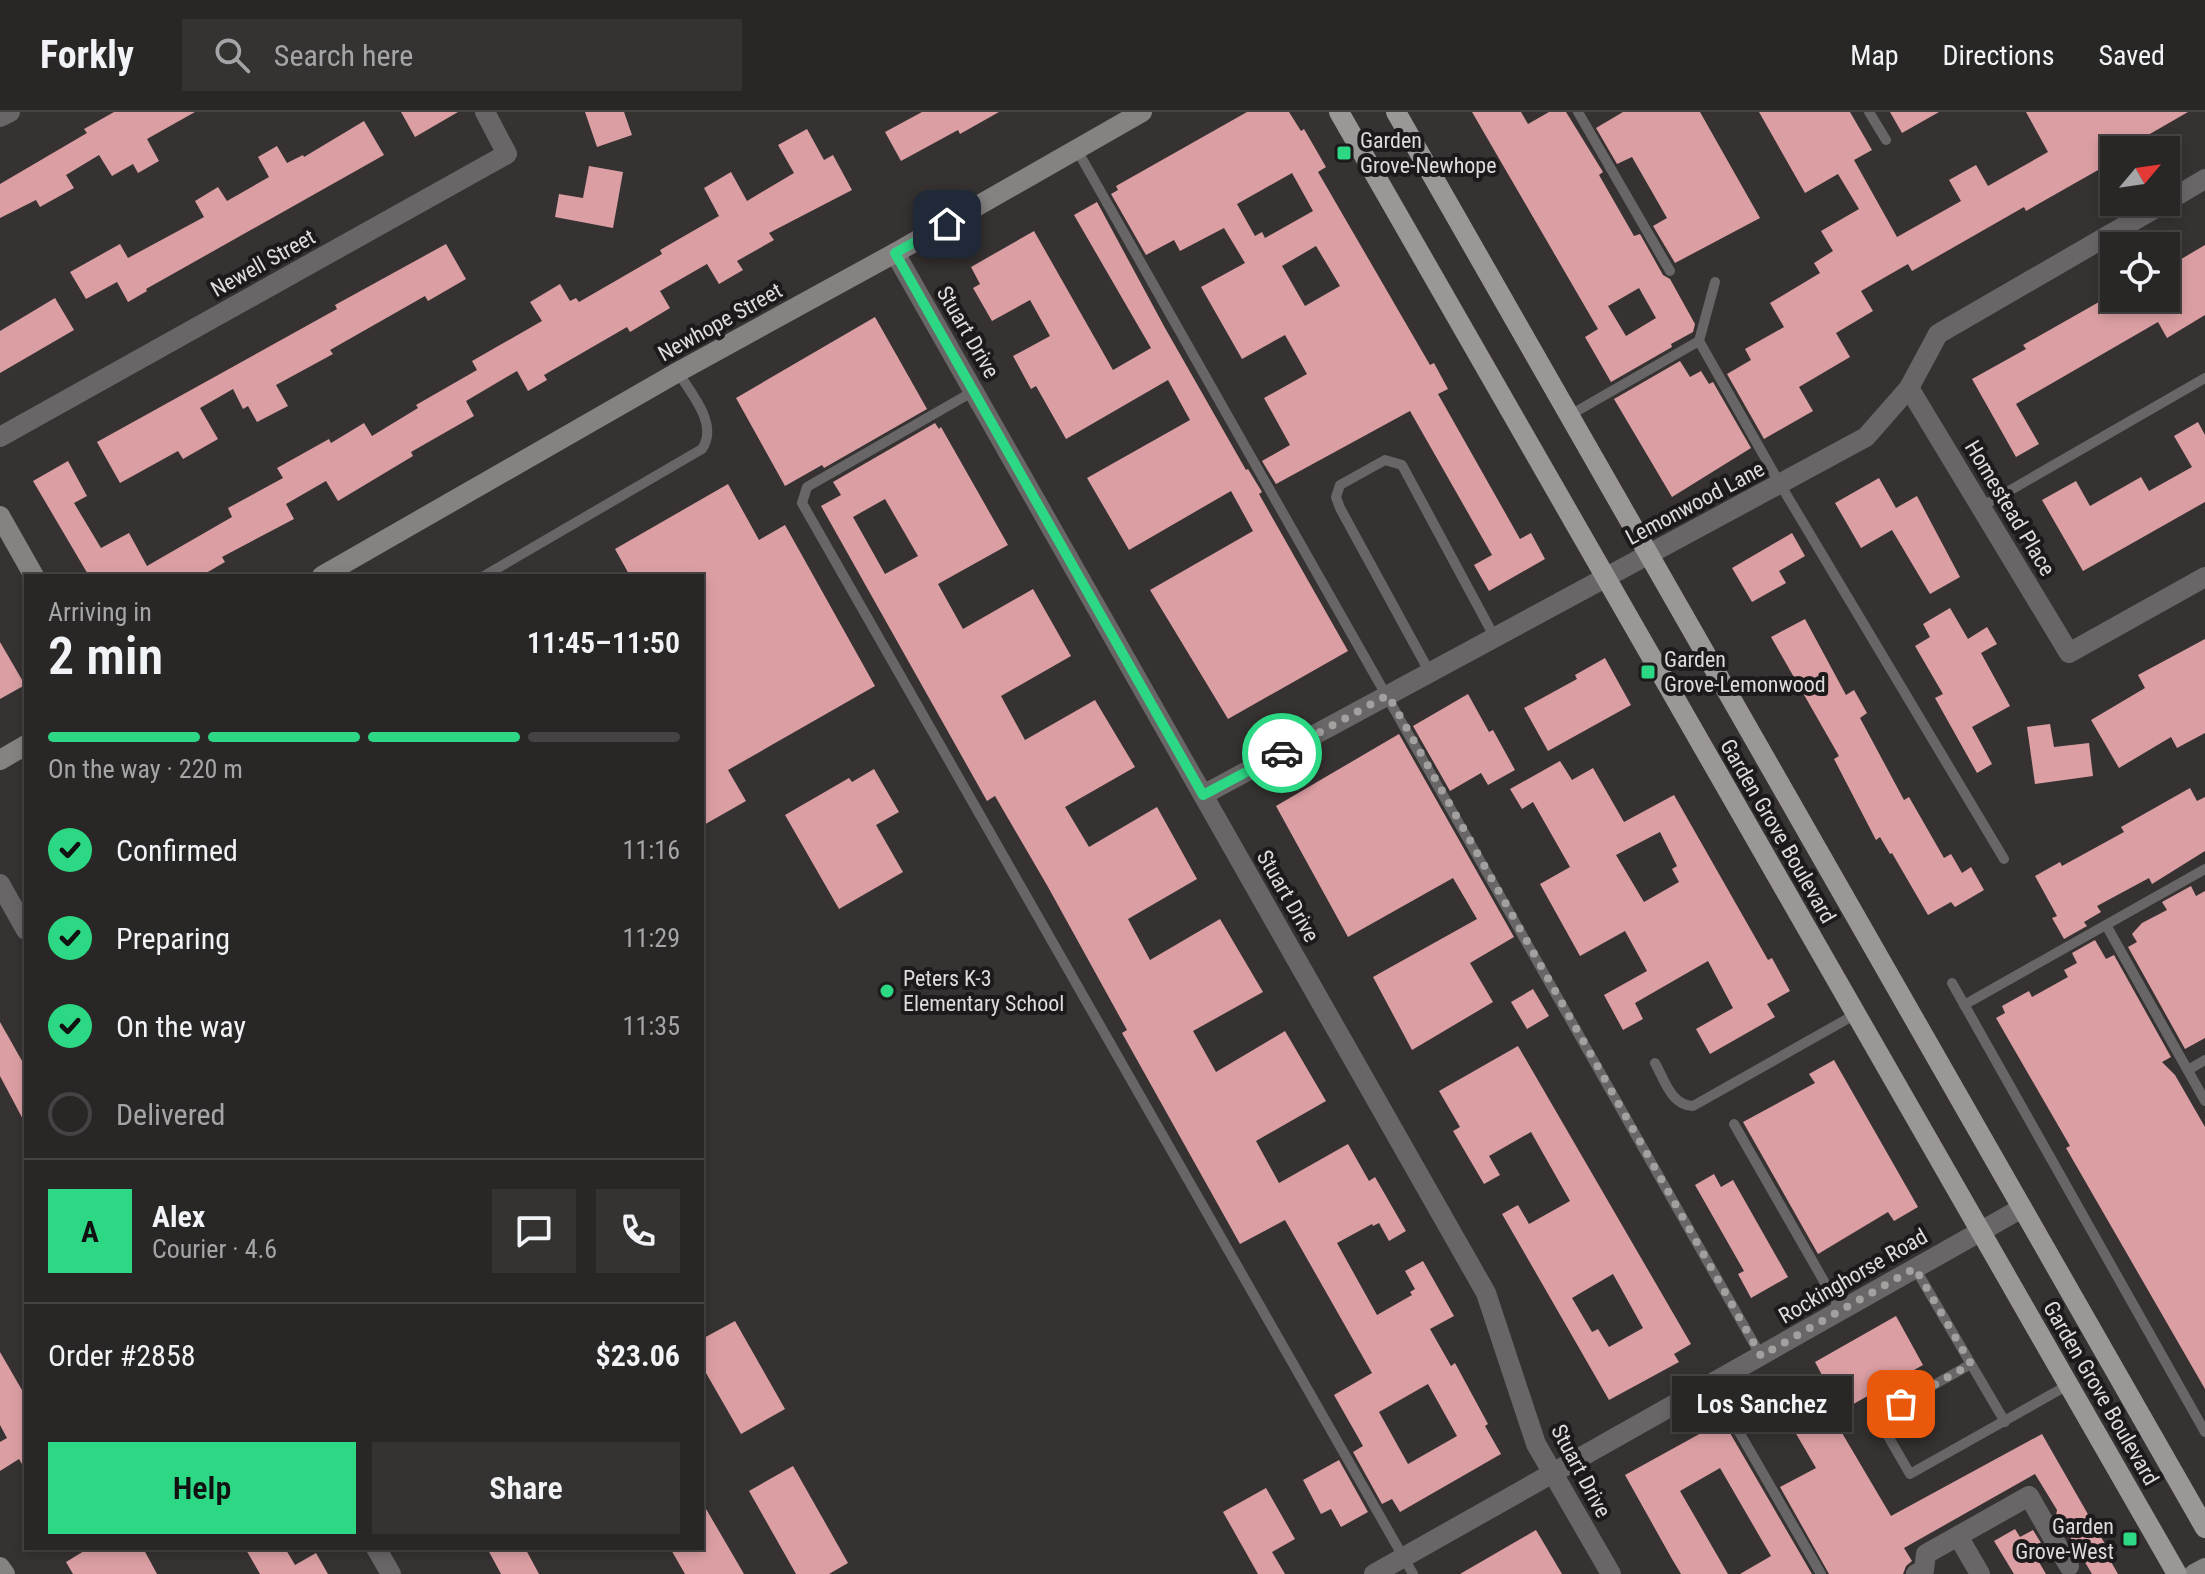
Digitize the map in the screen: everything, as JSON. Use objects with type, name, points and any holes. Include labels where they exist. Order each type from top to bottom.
[{"type":"main road","name":"Garden Grove Boulevard","points":[[1339,112],[2177,1574]]},
{"type":"main road","name":"Garden Grove Boulevard","points":[[1396,112],[2205,1528]]},
{"type":"street","points":[[0,117],[10,112]]},
{"type":"street","name":"Newell Street","points":[[0,437],[507,154],[485,112]]},
{"type":"street","name":"Newhope Street","points":[[325,574],[1142,112]]},
{"type":"street","name":"Lemonwood Lane","points":[[2180,194],[2205,179]]},
{"type":"street","name":"Lemonwood Lane","points":[[1203,795],[1866,437],[1909,388],[1938,334],[2142,216]]},
{"type":"street","name":"Stuart Drive","points":[[895,253],[1486,1293],[1536,1444],[1611,1574]]},
{"type":"street","name":"Homestead Place","points":[[1909,388],[2069,653],[2205,577]]},
{"type":"street","points":[[0,516],[33,574]]},
{"type":"street","points":[[0,760],[24,746]]},
{"type":"street","points":[[0,884],[24,926]]},
{"type":"street","name":"Rockinghorse Road","points":[[1374,1574],[1408,1566],[1552,1472],[1712,1385],[2022,1208]]},
{"type":"street","points":[[1916,1574],[1924,1570],[1926,1554],[2029,1496],[2069,1566]]},
{"type":"street","points":[[1958,1536],[1980,1574]]},
{"type":"street","points":[[377,1550],[391,1574]]},
{"type":"street","points":[[0,1567],[5,1574]]},
{"type":"street","points":[[2194,1574],[2205,1568]]},
{"type":"lane","points":[[1578,112],[1670,271]]},
{"type":"lane","points":[[1869,112],[1886,140]]},
{"type":"lane","points":[[1077,150],[1761,1356]]},
{"type":"lane","points":[[1715,282],[1699,341],[1780,484],[2004,859]]},
{"type":"lane","points":[[1570,415],[1699,341]]},
{"type":"lane","points":[[487,574],[702,449],[707,441],[708,426],[678,372]]},
{"type":"lane","points":[[1981,507],[2205,378]]},
{"type":"lane","points":[[974,391],[807,487],[802,503],[1408,1566]]},
{"type":"lane","points":[[1430,673],[1336,497],[1340,485],[1385,460],[1402,465],[1495,638]]},
{"type":"lane","points":[[1964,1005],[2205,869]]},
{"type":"lane","points":[[2106,925],[2205,1101]]},
{"type":"lane","points":[[1952,983],[2205,1432]]},
{"type":"lane","points":[[1655,1063],[1676,1101],[1682,1106],[1693,1106],[1856,1014]]},
{"type":"lane","points":[[2188,1070],[2205,1060]]},
{"type":"lane","points":[[1734,1124],[1841,1311]]},
{"type":"lane","points":[[1915,1268],[2005,1422]]},
{"type":"lane","points":[[1971,1364],[1877,1417],[1910,1474],[2068,1385]]},
{"type":"lane","points":[[1712,1385],[1821,1574]]},
{"type":"building","points":[[114,112],[195,112],[147,139],[159,161],[138,173],[133,164],[112,176],[99,155],[66,175],[74,188],[40,207],[36,200],[0,218],[0,184],[87,133],[84,129]]},
{"type":"building","points":[[401,112],[458,112],[415,137]]},
{"type":"building","points":[[585,112],[624,112],[632,135],[597,147]]},
{"type":"building","points":[[922,112],[999,112],[901,161],[885,132]]},
{"type":"building","points":[[1247,112],[1289,112],[1301,131],[1304,129],[1326,167],[1318,172],[1430,365],[1434,363],[1448,389],[1438,394],[1520,539],[1531,533],[1545,559],[1489,591],[1474,565],[1492,555],[1410,411],[1276,484],[1262,461],[1290,445],[1264,398],[1307,374],[1285,335],[1242,359],[1201,287],[1245,263],[1224,228],[1180,251],[1174,240],[1146,255],[1111,194],[1118,190],[1116,186]],"holes":[[[1292,173],[1313,211],[1265,238],[1262,232],[1255,236],[1237,204]],[[1316,246],[1340,286],[1305,306],[1282,266]]]},
{"type":"building","points":[[1472,112],[1521,112],[1528,124],[1549,112],[1566,112],[1603,172],[1599,175],[1634,236],[1640,234],[1695,324],[1693,332],[1671,344],[1672,347],[1611,382],[1585,337],[1598,329]],"holes":[[[1639,288],[1656,318],[1626,336],[1608,306]]]},
{"type":"building","points":[[1623,112],[1700,112],[1760,218],[1675,263],[1653,226],[1667,218],[1632,157],[1617,164],[1596,128]]},
{"type":"building","points":[[1759,112],[1850,112],[1872,150],[1854,160],[1897,237],[1961,201],[1949,180],[1976,165],[1988,186],[2048,152],[2026,112],[2188,112],[2146,136],[2100,136],[2100,169],[2026,211],[2024,207],[1912,271],[1908,264],[1861,291],[1873,311],[1836,333],[1850,357],[1799,387],[1813,411],[1764,439],[1727,374],[1751,360],[1745,349],[1784,327],[1770,303],[1820,273],[1814,263],[1833,251],[1821,231],[1859,209],[1838,174],[1805,193]]},
{"type":"building","points":[[1890,112],[1939,112],[1902,133]]},
{"type":"building","points":[[364,121],[384,155],[128,302],[117,282],[86,299],[70,272],[120,244],[128,258],[204,217],[195,201],[218,187],[227,201],[269,177],[258,157],[277,146],[287,163],[304,157]]},
{"type":"building","points":[[807,129],[824,160],[833,155],[852,190],[769,233],[774,240],[737,261],[743,270],[719,284],[707,264],[660,291],[670,308],[630,332],[627,327],[544,375],[547,380],[528,391],[517,371],[466,401],[474,416],[411,452],[413,456],[338,501],[326,481],[286,504],[294,519],[222,557],[225,562],[204,574],[88,574],[33,481],[68,461],[87,496],[74,503],[101,548],[129,533],[147,566],[232,517],[228,508],[283,478],[277,468],[329,439],[331,443],[364,423],[372,436],[418,408],[416,405],[477,370],[472,361],[542,321],[530,302],[560,284],[570,301],[576,298],[579,302],[662,254],[660,250],[719,216],[704,188],[731,172],[747,201],[794,173],[778,145]]},
{"type":"building","points":[[589,166],[623,172],[613,228],[555,217],[559,194],[583,198]]},
{"type":"building","points":[[1097,202],[1165,328],[1246,470],[1262,492],[1259,494],[1348,651],[1228,719],[1150,590],[1253,531],[1231,491],[1129,550],[1087,478],[1190,420],[1168,380],[1066,439],[1036,386],[1031,389],[1013,356],[1050,336],[1030,300],[992,321],[973,288],[980,284],[971,267],[1034,231],[1113,370],[1151,348],[1074,215]]},
{"type":"building","points":[[446,244],[466,279],[428,301],[425,296],[330,350],[333,354],[276,385],[288,406],[257,422],[248,406],[243,409],[233,389],[200,408],[218,439],[183,459],[178,451],[120,483],[97,442],[337,309],[335,305]]},
{"type":"building","points":[[2205,245],[2205,315],[2167,338],[2158,322],[2016,404],[2039,444],[2016,457],[1972,379],[2026,349],[2023,345],[2100,301],[2100,312],[2180,312],[2180,260]]},
{"type":"building","points":[[55,298],[74,330],[0,373],[0,331]]},
{"type":"building","points":[[875,317],[927,409],[824,468],[822,465],[785,486],[736,398]]},
{"type":"building","points":[[1680,361],[1690,377],[1701,371],[1709,384],[1713,382],[1751,448],[1672,497],[1614,399]]},
{"type":"building","points":[[2198,422],[2205,435],[2205,502],[2083,571],[2042,500],[2076,481],[2090,506],[2141,477],[2149,491],[2192,467],[2174,436]]},
{"type":"building","points":[[935,423],[939,429],[941,427],[1008,545],[938,584],[963,629],[1033,589],[1071,656],[1001,696],[1025,740],[1095,700],[1135,767],[1065,807],[1089,847],[1157,807],[1197,879],[1128,919],[1150,960],[1220,919],[1263,992],[1193,1031],[1216,1072],[1285,1031],[1326,1101],[1256,1141],[1279,1183],[1348,1144],[1369,1181],[1375,1177],[1406,1231],[1389,1241],[1379,1223],[1372,1224],[1337,1243],[1377,1315],[1412,1295],[1410,1292],[1415,1289],[1405,1271],[1423,1261],[1454,1316],[1430,1329],[1451,1366],[1455,1363],[1501,1454],[1400,1512],[1392,1499],[1382,1504],[1353,1452],[1363,1446],[1334,1395],[1372,1373],[1285,1220],[1240,1244],[1122,1033],[1127,1030],[1048,887],[995,796],[987,801],[821,506],[841,495],[833,482]],"holes":[[[885,499],[918,556],[885,574],[853,517]],[[1428,1384],[1457,1436],[1408,1464],[1379,1412]]]},
{"type":"building","points":[[1879,478],[1896,508],[1917,496],[1960,577],[1930,594],[1892,530],[1861,548],[1835,503]]},
{"type":"building","points":[[728,484],[759,540],[785,525],[875,686],[728,770],[746,801],[704,825],[704,574],[629,574],[615,549]]},
{"type":"building","points":[[1792,533],[1805,556],[1779,571],[1786,583],[1752,602],[1732,568]]},
{"type":"building","points":[[1950,608],[1968,639],[1987,627],[1997,644],[1981,653],[2010,706],[1972,727],[1992,764],[1977,773],[1935,698],[1943,694],[1915,646],[1930,637],[1923,624]]},
{"type":"building","points":[[1805,619],[1846,695],[1854,690],[1867,713],[1860,718],[1904,800],[1909,797],[1944,858],[1951,854],[1962,873],[1971,867],[1984,890],[1955,907],[1951,902],[1928,915],[1892,853],[1880,837],[1876,840],[1834,759],[1839,756],[1771,637]]},
{"type":"building","points":[[2205,639],[2205,733],[2177,748],[2171,737],[2119,768],[2091,720],[2145,688],[2138,675]]},
{"type":"building","points":[[0,642],[24,686],[0,699]]},
{"type":"building","points":[[1605,658],[1631,705],[1548,751],[1524,708],[1577,679],[1575,675]]},
{"type":"building","points":[[1468,694],[1515,770],[1488,785],[1481,773],[1450,791],[1413,726]]},
{"type":"building","points":[[2050,724],[2054,747],[2089,743],[2093,776],[2035,784],[2027,727]]},
{"type":"building","points":[[1399,734],[1514,937],[1470,963],[1493,1002],[1412,1050],[1373,977],[1477,919],[1453,878],[1348,937],[1276,806]]},
{"type":"building","points":[[1560,761],[1572,780],[1593,768],[1624,822],[1674,795],[1768,960],[1772,958],[1790,991],[1767,1004],[1775,1017],[1710,1054],[1696,1029],[1733,1008],[1708,961],[1635,1003],[1643,1019],[1623,1030],[1604,995],[1647,971],[1625,931],[1580,956],[1540,884],[1570,867],[1533,802],[1522,809],[1510,789]],"holes":[[[1660,832],[1677,866],[1672,869],[1679,882],[1644,902],[1616,855]]]},
{"type":"building","points":[[874,769],[899,812],[876,825],[903,872],[839,909],[785,815],[849,778],[852,782]]},
{"type":"building","points":[[2190,788],[2197,801],[2205,797],[2205,851],[2152,884],[2149,878],[2097,906],[2101,912],[2084,922],[2087,926],[2064,939],[2052,918],[2057,916],[2035,876],[2060,862],[2062,866],[2124,832],[2121,827]]},
{"type":"building","points":[[2191,886],[2196,896],[2205,891],[2205,1038],[2185,1049],[2128,947],[2137,942],[2132,934],[2142,923],[2167,910],[2162,902]]},
{"type":"building","points":[[2095,940],[2106,959],[2114,955],[2171,1057],[2162,1062],[2175,1075],[2205,1127],[2205,1389],[2066,1148],[2070,1146],[1996,1018],[2005,1013],[2002,1006],[2029,991],[2032,997],[2068,977],[2064,970],[2077,963],[2072,953]]},
{"type":"building","points":[[1533,989],[1549,1016],[1527,1029],[1511,1002]]},
{"type":"building","points":[[0,1022],[24,1064],[24,1121],[0,1076]]},
{"type":"building","points":[[1518,1046],[1691,1344],[1674,1354],[1679,1362],[1609,1400],[1502,1214],[1518,1205],[1529,1224],[1570,1201],[1531,1132],[1489,1156],[1500,1175],[1484,1184],[1453,1131],[1460,1127],[1439,1091]],"holes":[[[1613,1274],[1643,1328],[1609,1347],[1598,1329],[1592,1332],[1572,1298]]]},
{"type":"building","points":[[1834,1060],[1918,1207],[1894,1221],[1888,1212],[1818,1254],[1743,1122],[1815,1083],[1809,1074]]},
{"type":"building","points":[[1714,1174],[1721,1187],[1733,1180],[1788,1277],[1751,1298],[1738,1274],[1744,1271],[1695,1185]]},
{"type":"building","points":[[1896,1316],[1923,1365],[1832,1416],[1891,1516],[2042,1434],[2105,1544],[2102,1546],[2118,1574],[2092,1574],[2068,1538],[2056,1516],[2057,1510],[2035,1474],[1904,1548],[1912,1561],[1903,1574],[1829,1574],[1780,1487],[1816,1468],[1777,1401],[1822,1375],[1815,1362]]},
{"type":"building","points":[[735,1321],[785,1409],[741,1434],[704,1369],[704,1338]]},
{"type":"building","points":[[0,1352],[24,1394],[24,1468],[19,1459],[0,1471],[0,1442],[7,1438],[0,1425]]},
{"type":"building","points":[[1723,1421],[1812,1574],[1740,1574],[1771,1556],[1720,1468],[1680,1491],[1728,1574],[1681,1574],[1672,1559],[1625,1475]]},
{"type":"building","points":[[1339,1460],[1368,1512],[1341,1527],[1331,1509],[1321,1514],[1303,1480]]},
{"type":"building","points":[[793,1466],[848,1563],[829,1574],[796,1574],[749,1491]]},
{"type":"building","points":[[1266,1488],[1295,1539],[1272,1552],[1285,1574],[1258,1574],[1223,1512]]},
{"type":"building","points":[[704,1505],[744,1574],[685,1574],[671,1550],[704,1550]]},
{"type":"building","points":[[2015,1529],[2020,1537],[2033,1530],[2046,1551],[2036,1557],[2046,1574],[2014,1574],[1994,1541]]},
{"type":"building","points":[[1536,1530],[1562,1574],[1460,1574]]},
{"type":"building","points":[[86,1550],[144,1550],[157,1574],[73,1574],[66,1562]]},
{"type":"building","points":[[246,1550],[286,1550],[295,1565],[316,1553],[328,1574],[260,1574]]},
{"type":"building","points":[[488,1550],[526,1550],[539,1574],[501,1574]]},
{"type":"way so far","points":[[1282,753],[1388,695],[1761,1356],[1915,1268],[1971,1364],[1901,1404]]},
{"type":"place","name":"Garden Grove-Newhope","points":[[1344,153]]},
{"type":"place","name":"Garden Grove-Lemonwood","points":[[1648,672]]},
{"type":"place","name":"Peters K-3 Elementary School","points":[[887,991]]},
{"type":"place","name":"Los Sanchez","points":[[1901,1404]]},
{"type":"place","name":"Garden Grove-West","points":[[2130,1539]]},
{"type":"route","points":[[947,224],[895,253],[1203,795],[1282,753]]}]
